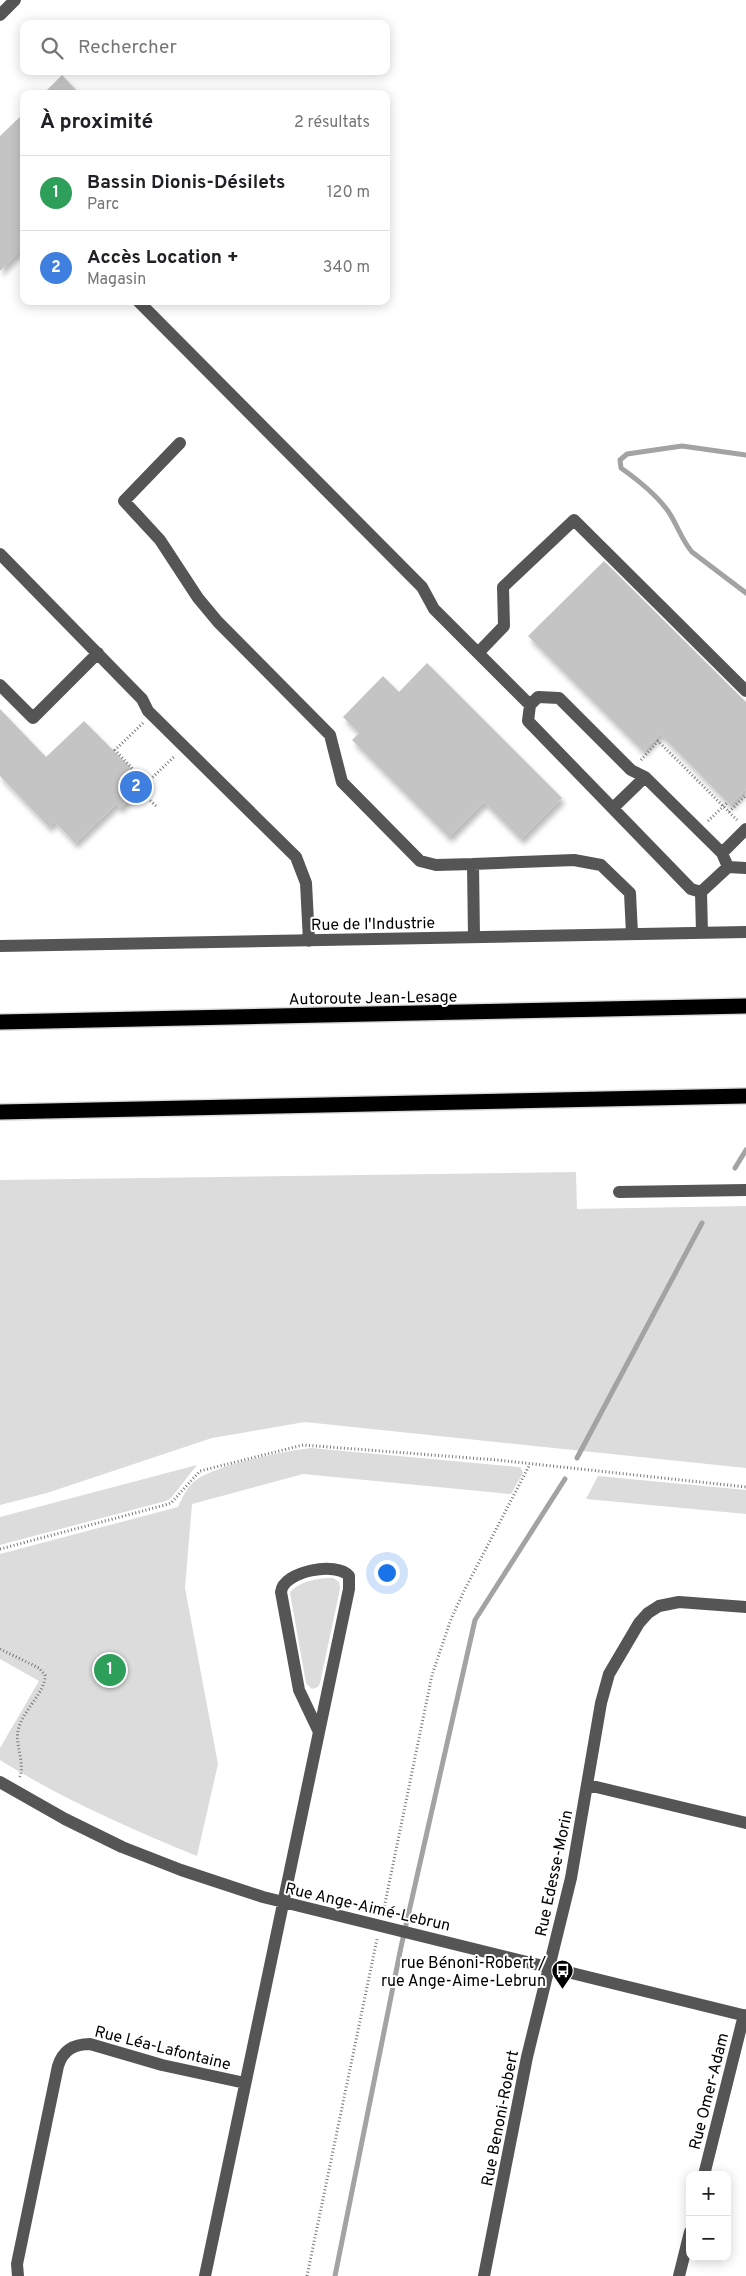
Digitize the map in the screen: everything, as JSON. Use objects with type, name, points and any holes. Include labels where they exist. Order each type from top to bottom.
[{"type":"highway","name":"Autoroute Jean-Lesage","points":[[0,1022],[746,1006]]},
{"type":"highway","points":[[0,1112],[746,1096]]},
{"type":"street","points":[[0,15],[15,0]]},
{"type":"street","points":[[142,305],[422,587],[434,609],[530,705]]},
{"type":"street","points":[[180,443],[124,501],[160,540],[198,598],[213,616],[330,734],[342,782],[420,861],[436,865],[574,860],[601,865],[630,893],[632,934]]},
{"type":"street","points":[[478,653],[504,626],[503,587],[574,520],[746,691]]},
{"type":"street","points":[[0,554],[142,699],[152,714],[296,857],[306,883],[308,941]]},
{"type":"street","points":[[0,685],[33,718],[98,653]]},
{"type":"street","points":[[701,892],[691,888],[528,722],[530,705],[538,697],[559,698],[631,770],[645,777],[699,830],[722,853],[728,867]]},
{"type":"street","points":[[613,808],[645,777]]},
{"type":"street","points":[[722,853],[746,829]]},
{"type":"street","points":[[473,864],[474,938]]},
{"type":"street","points":[[702,933],[701,892],[728,867],[746,868]]},
{"type":"street","name":"Rue de l'Industrie","points":[[0,946],[746,932]]},
{"type":"street","points":[[619,1192],[746,1190]]},
{"type":"street","name":"Rue Léa-Lafontaine","points":[[205,2276],[350,1582],[347,1573],[338,1568],[304,1572],[292,1576],[285,1580],[280,1592],[299,1690],[318,1730]]},
{"type":"street","name":"Rue Edesse-Morin","points":[[548,1968],[571,1878],[605,1687],[610,1674],[643,1618],[653,1610],[672,1602],[746,1607]]},
{"type":"street","name":"Rue Ange-Aimé-Lebrun","points":[[0,1782],[65,1820],[122,1847],[220,1884],[283,1903],[745,2015]]},
{"type":"street","points":[[588,1785],[746,1823]]},
{"type":"street","name":"Rue Benoni-Robert","points":[[484,2276],[527,2057],[548,1968]]},
{"type":"street","name":"Rue Omer-Adam","points":[[705,2171],[745,2015]]},
{"type":"street","name":"Rue Léa-Lafontaine","points":[[18,2276],[17,2264],[58,2066],[62,2056],[69,2048],[79,2044],[90,2044],[155,2063],[245,2083]]},
{"type":"street","points":[[679,2276],[686,2248]]},
{"type":"path","points":[[146,783],[115,750],[152,714]]},
{"type":"path","points":[[637,765],[658,741],[729,812],[746,795]]},
{"type":"path","points":[[156,806],[139,790],[177,754]]},
{"type":"path","points":[[699,830],[728,802]]},
{"type":"path","points":[[0,1549],[165,1506],[171,1503],[200,1472],[293,1446],[314,1444],[746,1487]]},
{"type":"path","points":[[308,2276],[432,1676],[462,1596],[530,1464]]},
{"type":"path","points":[[0,1649],[38,1668],[45,1675],[44,1685],[21,1720],[17,1732],[21,1775]]},
{"type":"shaded area","points":[[576,1172],[577,1209],[746,1206],[746,1468],[305,1422],[212,1438],[47,1493],[0,1505],[0,1180]]},
{"type":"shaded area","points":[[311,1448],[519,1467],[523,1473],[511,1494],[303,1474],[192,1504],[185,1588],[218,1764],[197,1856],[96,1812],[47,1788],[0,1760],[0,1748],[39,1681],[0,1659],[0,1554],[178,1507],[190,1486],[204,1475],[233,1464],[284,1452]]},
{"type":"shaded area","points":[[197,1465],[171,1498],[166,1501],[0,1545],[0,1517]]},
{"type":"shaded area","points":[[598,1476],[746,1490],[746,1514],[586,1499]]},
{"type":"shaded area","points":[[322,1578],[333,1578],[339,1582],[340,1589],[320,1683],[318,1687],[312,1689],[306,1683],[290,1593],[303,1583]]},
{"type":"building","points":[[62,75],[76,90],[47,90]]},
{"type":"building","points":[[20,117],[20,251],[0,271],[0,136]]},
{"type":"building","points":[[604,561],[746,702],[746,789],[730,805],[660,734],[643,751],[528,636]]},
{"type":"building","points":[[427,663],[562,798],[521,839],[484,802],[449,837],[352,740],[359,733],[343,717],[383,676],[399,692]]},
{"type":"building","points":[[0,709],[46,757],[84,721],[146,783],[120,808],[116,804],[75,843],[54,821],[49,827],[0,776]]},
{"type":"waterway","points":[[746,455],[682,446],[627,454],[620,460],[621,468],[646,487],[663,504],[692,552],[746,593]]},
{"type":"waterway","points":[[735,1168],[746,1150]]},
{"type":"waterway","points":[[577,1458],[702,1223]]},
{"type":"waterway","points":[[335,2276],[401,1947],[475,1620],[565,1479]]},
{"type":"place","name":"Accès Location +","points":[[136,787]]},
{"type":"place","name":"Bassin Dionis-Désilets","points":[[110,1670]]},
{"type":"place","name":"rue Bénoni-Robert / rue Ange-Aime-Lebrun","points":[[562,1990]]}]
